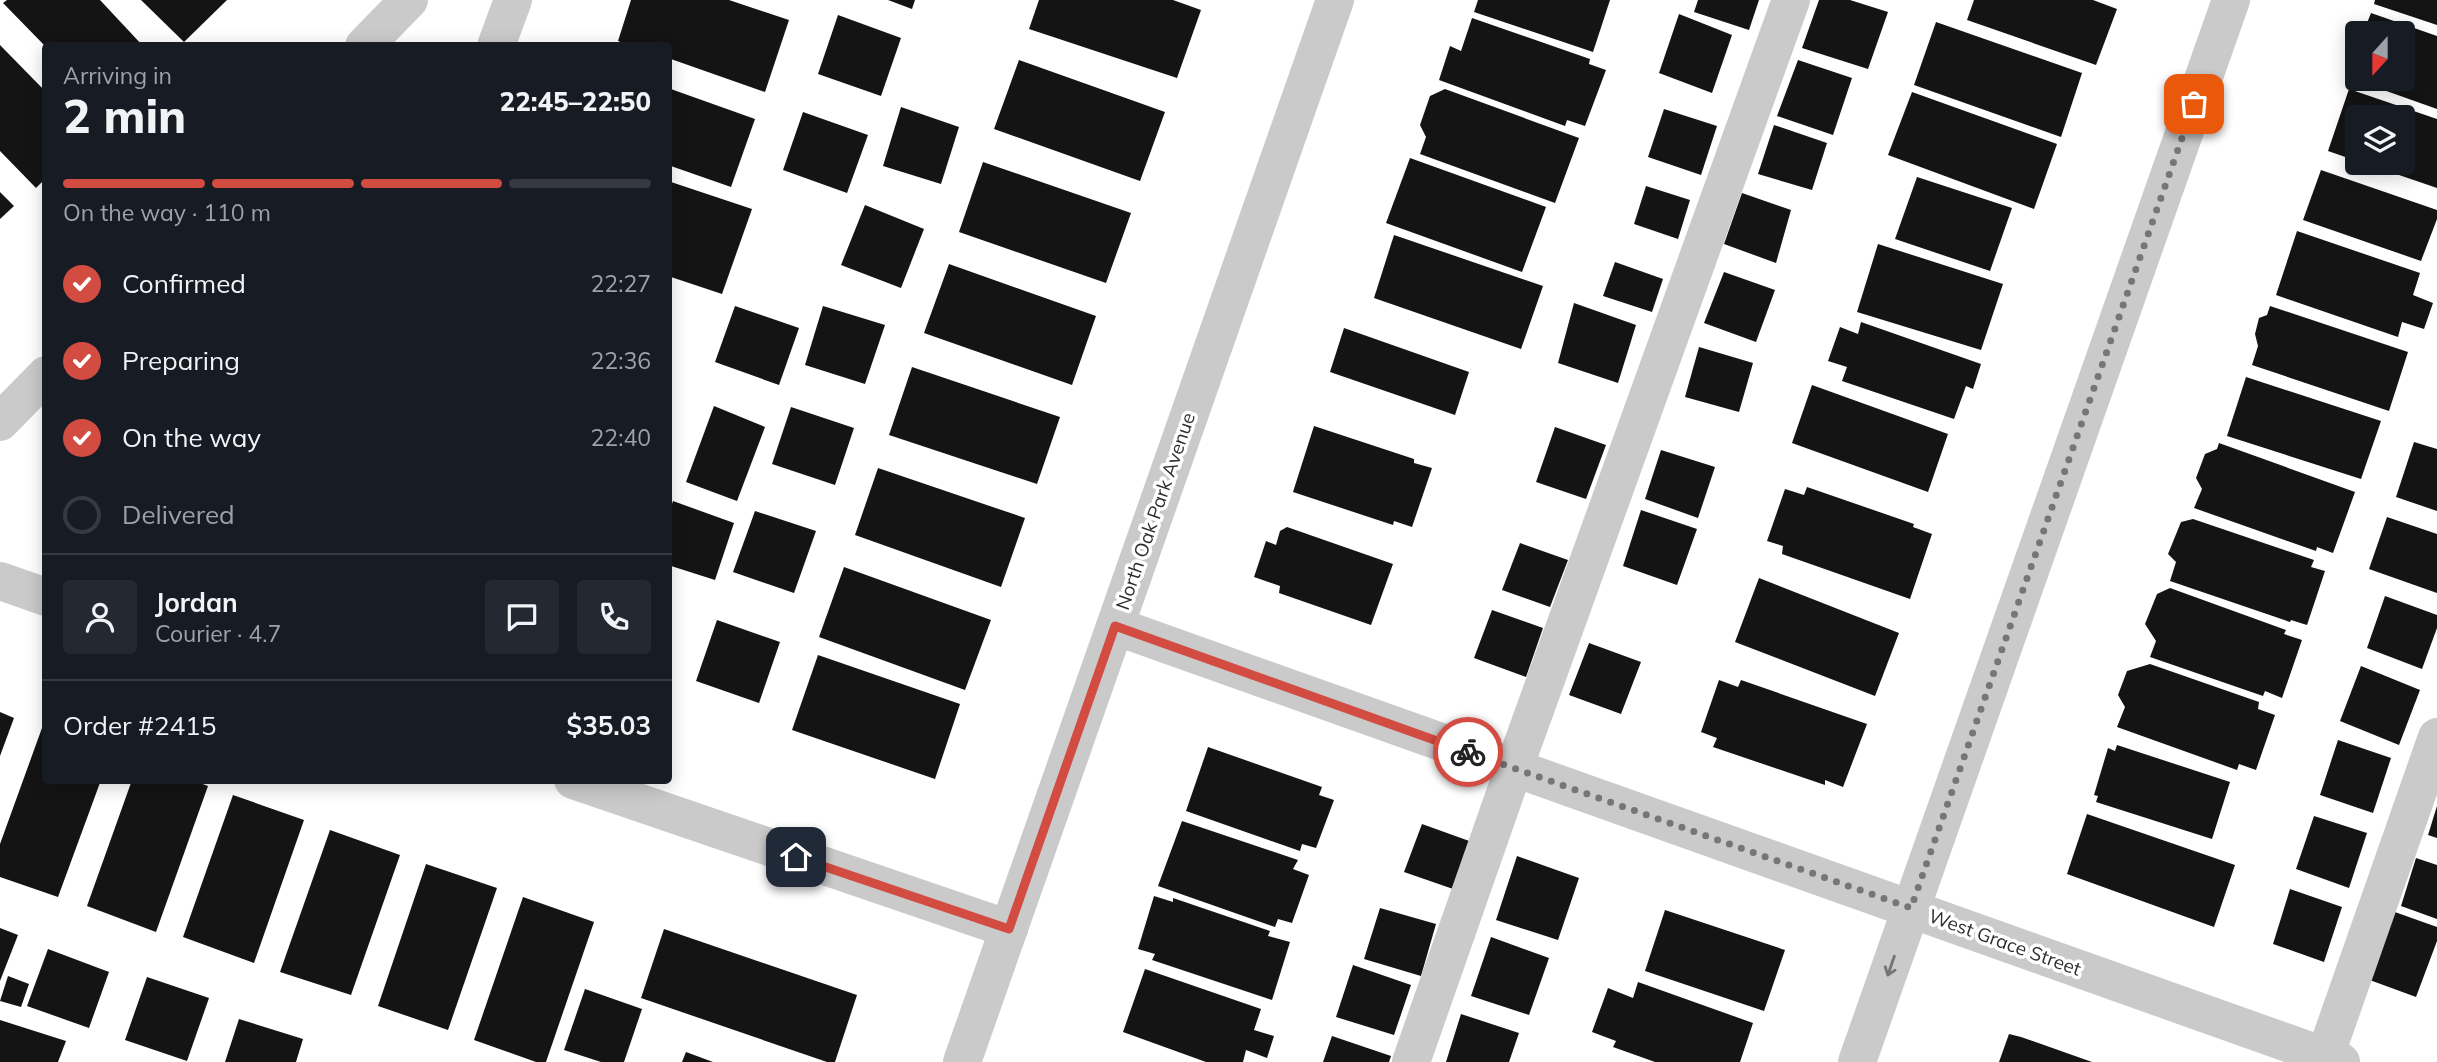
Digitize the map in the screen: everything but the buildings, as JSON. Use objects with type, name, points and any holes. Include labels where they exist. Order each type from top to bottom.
[{"type":"street","points":[[369,42],[409,0]]},
{"type":"street","points":[[497,42],[513,0]]},
{"type":"street","name":"North Oak Park Avenue","points":[[962,1062],[1335,0]]},
{"type":"street","points":[[1411,1062],[1791,0]]},
{"type":"street","points":[[1857,1062],[2231,0]]},
{"type":"street","points":[[0,422],[42,379]]},
{"type":"street","points":[[0,581],[42,596]]},
{"type":"street","name":"West Grace Street","points":[[1115,626],[1911,908],[2330,1060]]},
{"type":"street","points":[[2330,1060],[2437,737]]},
{"type":"street","points":[[585,784],[1009,929]]},
{"type":"way so far","points":[[1468,752],[1911,908],[2194,104]]},
{"type":"route","points":[[796,857],[1009,929],[1115,626],[1468,752]]}]
